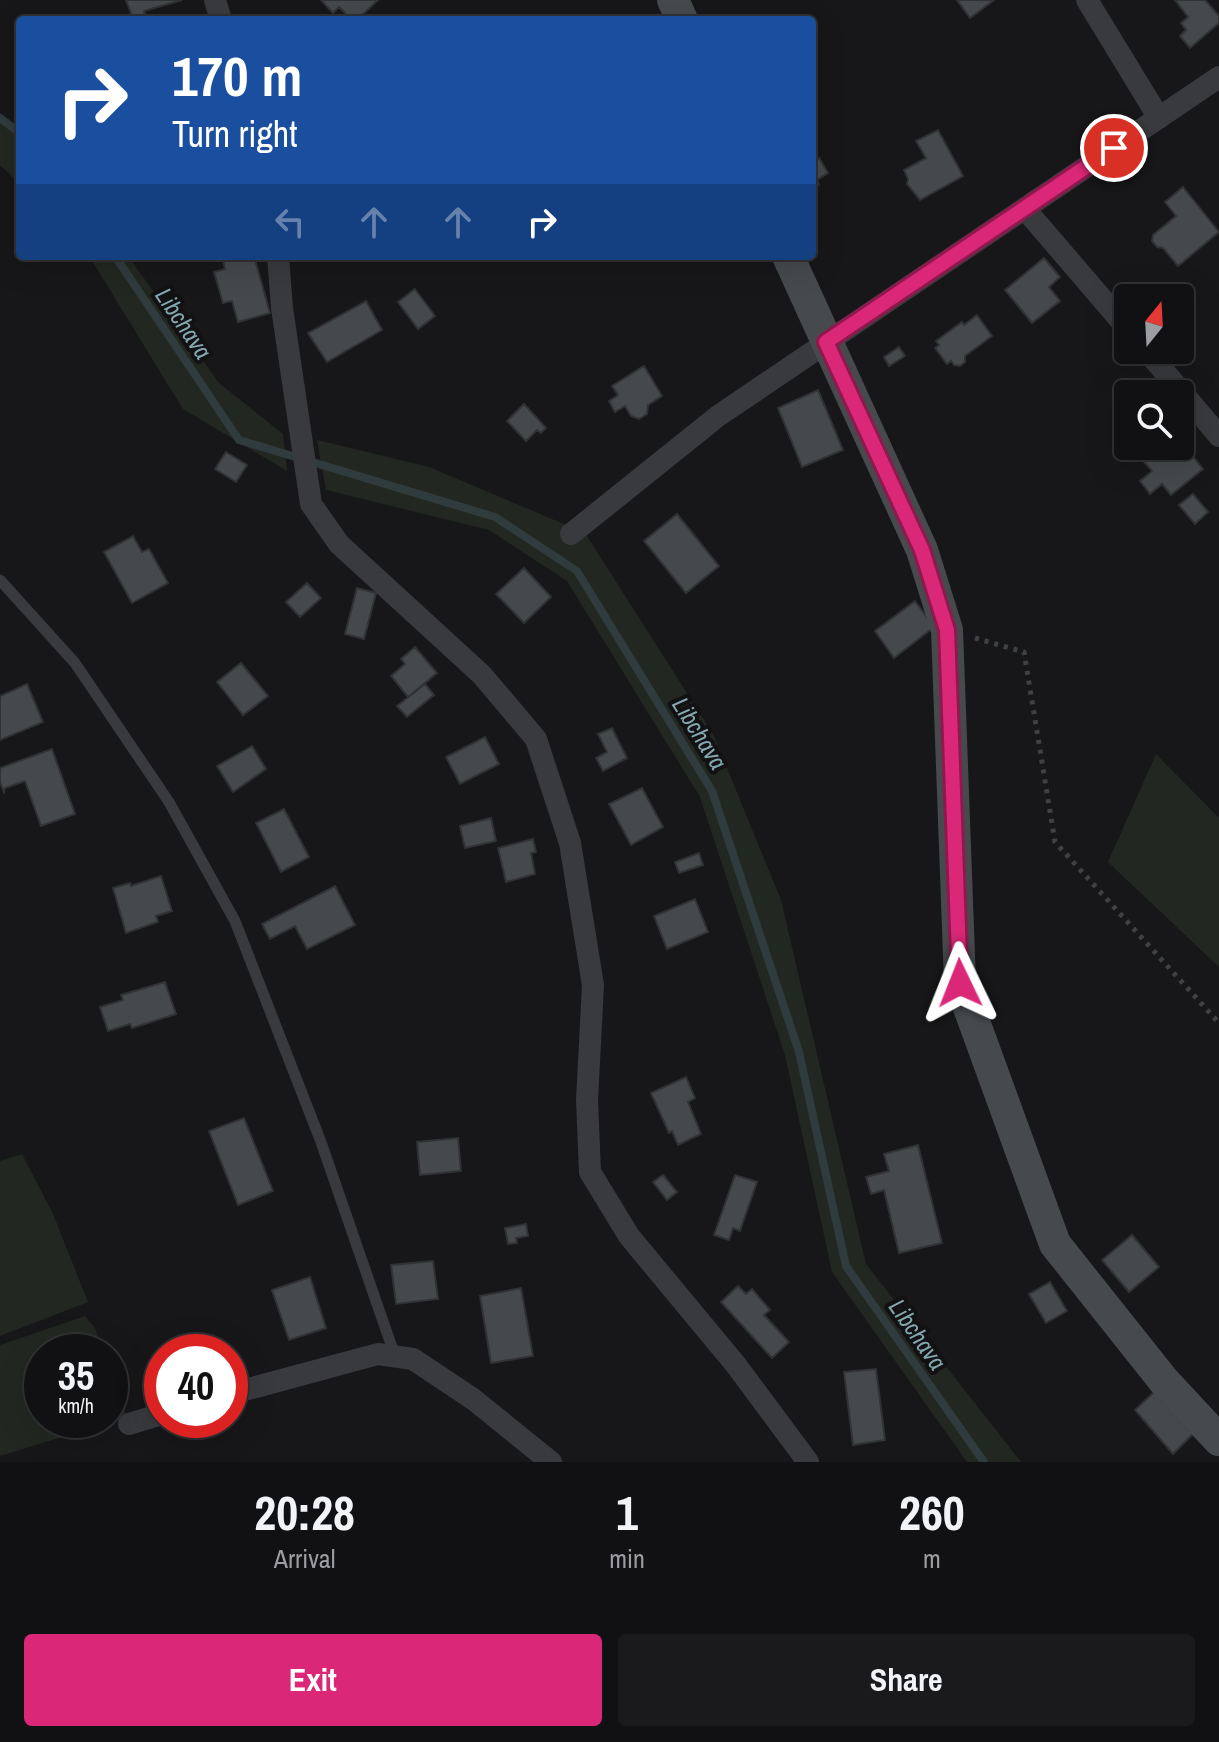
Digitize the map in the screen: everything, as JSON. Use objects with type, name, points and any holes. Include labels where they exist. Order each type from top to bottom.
[{"type":"street","points":[[1087,0],[1159,118]]},
{"type":"street","points":[[571,534],[718,416],[1219,77]]},
{"type":"street","points":[[1025,209],[1114,313]]},
{"type":"street","points":[[278,260],[282,308],[311,504],[339,544],[482,675],[536,739],[570,843],[593,985],[587,1100],[590,1172],[629,1236],[736,1365],[808,1462]]},
{"type":"street","points":[[790,260],[922,550],[947,630],[960,983],[1055,1244],[1164,1381],[1219,1440]]},
{"type":"street","points":[[1158,364],[1219,436]]},
{"type":"street","points":[[248,1389],[378,1354],[413,1359],[473,1399],[551,1462]]},
{"type":"street","points":[[129,1424],[144,1419]]},
{"type":"lane","points":[[0,580],[75,663],[169,802],[235,921],[321,1142],[395,1356]]},
{"type":"path","points":[[947,630],[1024,652],[1055,842],[1219,1023]]},
{"type":"shaded area","points":[[0,113],[16,126],[16,180],[0,165]]},
{"type":"shaded area","points":[[91,260],[131,260],[219,383],[283,434],[287,471],[183,409]]},
{"type":"shaded area","points":[[317,440],[429,467],[585,533],[713,734],[781,900],[866,1264],[1021,1462],[967,1462],[832,1272],[785,1055],[700,797],[567,581],[489,530],[326,490]]},
{"type":"shaded area","points":[[1156,754],[1219,818],[1219,967],[1108,862]]},
{"type":"shaded area","points":[[22,1154],[53,1214],[88,1302],[0,1336],[0,1161]]},
{"type":"shaded area","points":[[85,1316],[97,1334],[32,1334]]},
{"type":"shaded area","points":[[24,1337],[24,1438],[59,1438],[0,1456],[0,1345]]},
{"type":"building","points":[[126,0],[182,0],[144,11],[145,14],[140,16],[132,16]]},
{"type":"building","points":[[321,0],[378,0],[361,16],[348,16],[339,7],[333,13]]},
{"type":"building","points":[[957,0],[994,0],[970,18]]},
{"type":"building","points":[[1175,0],[1205,0],[1219,16],[1219,23],[1190,48],[1180,36],[1186,30],[1181,23],[1188,17]]},
{"type":"building","points":[[938,130],[963,176],[920,200],[907,184],[904,170],[926,158],[916,141]]},
{"type":"building","points":[[819,158],[828,173],[817,180],[819,185],[816,187],[816,160]]},
{"type":"building","points":[[1183,187],[1219,232],[1178,266],[1163,248],[1152,241],[1153,235],[1176,216],[1165,202]]},
{"type":"building","points":[[1044,258],[1060,277],[1049,287],[1060,301],[1032,323],[1005,290]]},
{"type":"building","points":[[223,260],[255,260],[270,313],[238,322],[232,301],[223,303],[214,272],[225,269]]},
{"type":"building","points":[[415,289],[435,316],[418,329],[398,302]]},
{"type":"building","points":[[366,301],[382,330],[327,362],[308,333]]},
{"type":"building","points":[[977,315],[992,336],[965,356],[965,362],[960,366],[951,361],[947,364],[935,348],[939,345],[936,341]]},
{"type":"building","points":[[899,347],[905,356],[889,366],[884,357]]},
{"type":"building","points":[[644,366],[662,396],[648,405],[647,414],[639,419],[631,416],[625,406],[615,412],[609,401],[618,395],[612,386]]},
{"type":"building","points":[[818,390],[843,450],[802,467],[778,408]]},
{"type":"building","points":[[524,404],[546,428],[541,433],[537,430],[526,441],[507,421]]},
{"type":"building","points":[[226,452],[247,465],[236,482],[215,469]]},
{"type":"building","points":[[1194,458],[1203,469],[1171,495],[1162,484],[1150,494],[1140,481],[1152,471],[1144,462]]},
{"type":"building","points":[[1193,494],[1208,512],[1195,524],[1179,505]]},
{"type":"building","points":[[677,514],[719,566],[686,593],[644,541]]},
{"type":"building","points":[[133,536],[142,552],[149,549],[168,583],[132,603],[104,552]]},
{"type":"building","points":[[524,568],[551,597],[524,623],[496,594]]},
{"type":"building","points":[[307,583],[321,598],[300,617],[286,602]]},
{"type":"building","points":[[357,588],[376,593],[364,639],[345,634]]},
{"type":"building","points":[[915,601],[934,627],[894,658],[875,631]]},
{"type":"building","points":[[415,647],[437,673],[408,697],[391,676],[405,664],[401,659]]},
{"type":"building","points":[[241,663],[268,696],[243,715],[217,682]]},
{"type":"building","points":[[27,684],[43,722],[0,740],[0,696]]},
{"type":"building","points":[[425,684],[434,695],[407,717],[397,706]]},
{"type":"building","points":[[612,728],[627,758],[603,771],[596,758],[607,752],[598,734]]},
{"type":"building","points":[[485,737],[499,764],[460,784],[446,757]]},
{"type":"building","points":[[252,746],[266,769],[233,792],[217,766]]},
{"type":"building","points":[[52,749],[75,814],[41,826],[25,781],[5,788],[4,792],[0,768]]},
{"type":"building","points":[[642,788],[663,827],[631,845],[609,804]]},
{"type":"building","points":[[284,809],[309,857],[281,872],[256,823]]},
{"type":"building","points":[[491,818],[496,841],[465,848],[460,826]]},
{"type":"building","points":[[533,839],[536,852],[531,853],[535,874],[506,882],[498,848]]},
{"type":"building","points":[[699,853],[703,865],[679,873],[675,862]]},
{"type":"building","points":[[161,876],[172,911],[156,916],[158,922],[126,933],[113,888],[130,883],[131,886]]},
{"type":"building","points":[[335,886],[355,925],[307,949],[295,926],[270,939],[262,924]]},
{"type":"building","points":[[695,899],[708,932],[667,949],[654,916]]},
{"type":"building","points":[[165,982],[176,1014],[132,1028],[130,1024],[108,1031],[100,1007],[123,1000],[121,995]]},
{"type":"building","points":[[686,1077],[695,1098],[688,1102],[701,1134],[678,1145],[672,1131],[669,1133],[651,1093]]},
{"type":"building","points":[[244,1118],[273,1191],[238,1205],[209,1131]]},
{"type":"building","points":[[458,1138],[461,1171],[420,1175],[417,1142]]},
{"type":"building","points":[[918,1145],[942,1243],[899,1253],[884,1190],[871,1194],[866,1177],[889,1171],[884,1154]]},
{"type":"building","points":[[663,1175],[677,1192],[667,1200],[653,1182]]},
{"type":"building","points":[[735,1175],[757,1182],[740,1231],[733,1228],[729,1240],[714,1235]]},
{"type":"building","points":[[526,1224],[528,1236],[516,1238],[517,1243],[508,1244],[505,1228]]},
{"type":"building","points":[[1132,1235],[1159,1267],[1129,1292],[1102,1260]]},
{"type":"building","points":[[433,1261],[438,1299],[396,1304],[391,1265]]},
{"type":"building","points":[[310,1277],[326,1328],[289,1340],[272,1290]]},
{"type":"building","points":[[1050,1282],[1067,1311],[1046,1323],[1029,1294]]},
{"type":"building","points":[[738,1286],[746,1294],[752,1289],[770,1310],[764,1315],[789,1342],[772,1358],[721,1302]]},
{"type":"building","points":[[521,1288],[533,1356],[491,1363],[480,1296]]},
{"type":"building","points":[[876,1369],[885,1440],[853,1445],[844,1372]]},
{"type":"building","points":[[1154,1392],[1193,1434],[1173,1454],[1135,1410]]},
{"type":"waterway","name":"Libchava","points":[[0,118],[16,130]]},
{"type":"waterway","name":"Libchava","points":[[118,260],[239,440],[495,517],[577,571],[712,791],[799,1052],[846,1266],[984,1462]]},
{"type":"route","points":[[960,983],[947,630],[922,550],[826,342],[1114,148]]}]
